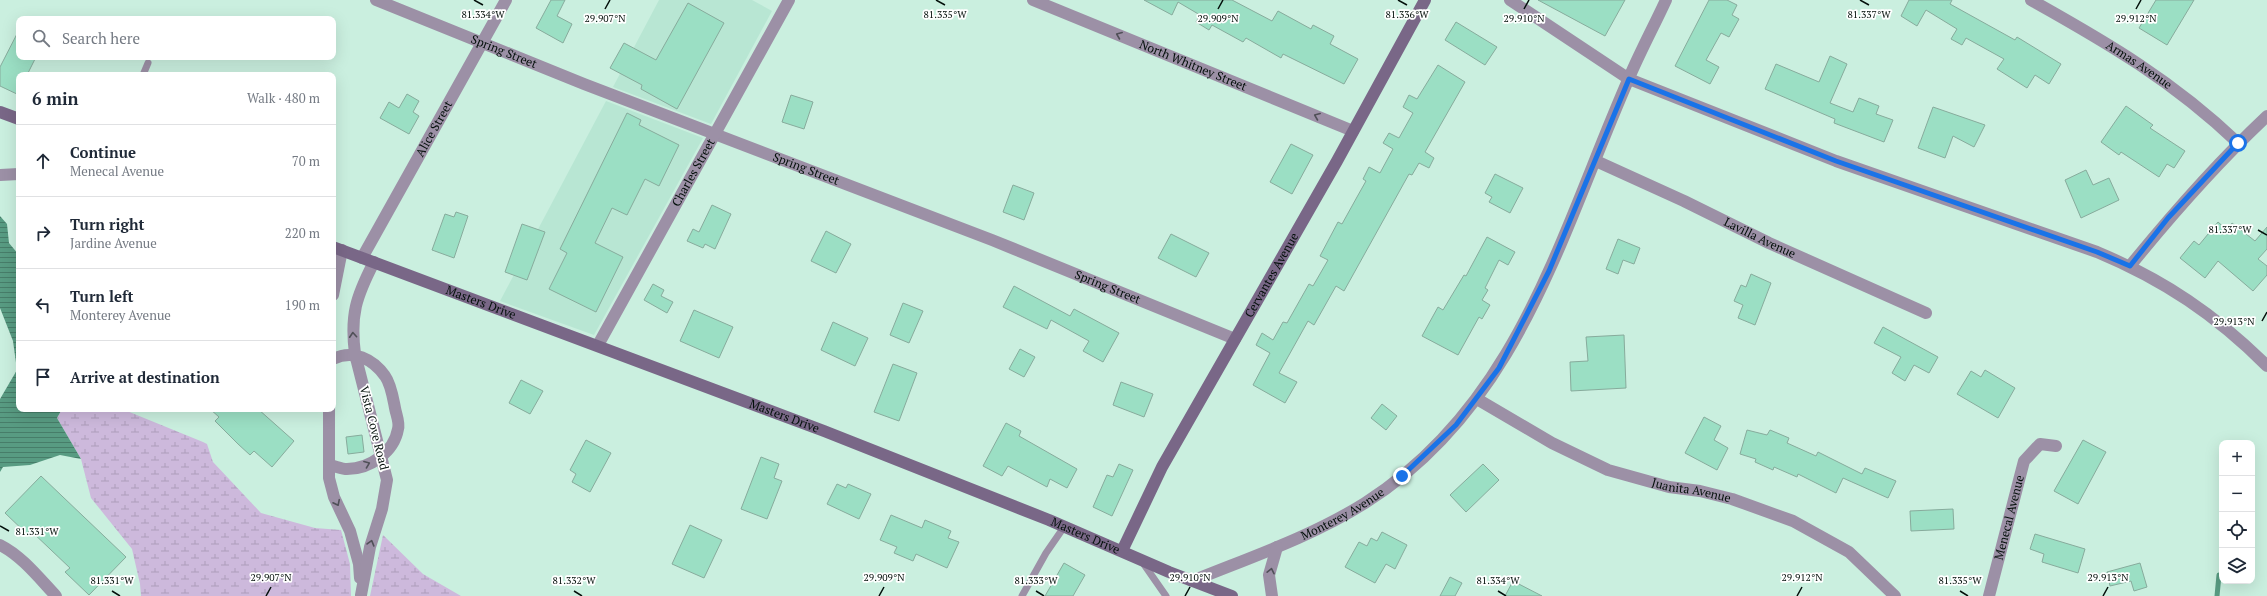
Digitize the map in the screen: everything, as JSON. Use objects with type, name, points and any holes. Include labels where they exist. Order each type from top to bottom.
[{"type":"street","name":"Spring Street","points":[[376,0],[482,41],[584,84],[992,240],[1236,338]]},
{"type":"street","name":"Alice Street","points":[[368,260],[482,41],[506,0]]},
{"type":"street","name":"Charles Street","points":[[598,345],[716,135],[789,0]]},
{"type":"street","name":"North Whitney Street","points":[[1034,0],[1353,131]]},
{"type":"street","name":"Cervantes Avenue","points":[[1122,551],[1162,468],[1353,131],[1425,0]]},
{"type":"street","points":[[1510,0],[1629,79],[1836,161],[2097,252],[2130,266],[2193,302],[2222,324],[2267,366]]},
{"type":"street","name":"Monterey Avenue","points":[[1192,581],[1277,547],[1341,517],[1366,502],[1402,476],[1456,425],[1478,399],[1513,342],[1549,271],[1629,79],[1666,0]]},
{"type":"street","name":"Armas Avenue","points":[[2031,0],[2110,44],[2144,66],[2177,90],[2238,143]]},
{"type":"street","points":[[0,112],[16,119]]},
{"type":"street","points":[[2130,266],[2168,218],[2238,143],[2267,116]]},
{"type":"street","name":"Lavilla Avenue","points":[[1596,161],[1684,200],[1769,243],[1926,313]]},
{"type":"street","points":[[0,175],[16,174]]},
{"type":"street","points":[[336,260],[337,248]]},
{"type":"street","name":"Masters Drive","points":[[337,248],[598,345],[1064,527],[1218,593],[1232,596]]},
{"type":"street","name":"Vista Cove Road","points":[[361,595],[370,547],[382,509],[387,480],[355,354],[353,334],[353,314],[368,260]]},
{"type":"street","points":[[329,465],[347,469],[368,465],[382,456],[395,441],[399,427],[392,395],[386,377],[369,360],[355,354],[340,355],[336,357]]},
{"type":"street","name":"Juanita Avenue","points":[[1478,399],[1552,443],[1608,470],[1661,485],[1732,499],[1793,521],[1850,552],[1895,596]]},
{"type":"street","name":"Vista Cove Road","points":[[329,412],[329,478],[334,497],[350,531],[359,564],[361,595]]},
{"type":"street","name":"Menecal Avenue","points":[[1989,596],[2024,461],[2040,444],[2056,446]]},
{"type":"street","points":[[0,545],[8,549],[31,569],[56,596]]},
{"type":"street","points":[[1272,596],[1269,575],[1277,547]]},
{"type":"lane","points":[[144,72],[148,63]]},
{"type":"lane","points":[[1022,596],[1046,553],[1064,527]]},
{"type":"lane","points":[[1141,559],[1166,596]]},
{"type":"shaded area","points":[[659,0],[752,0],[772,11],[711,124],[613,87]]},
{"type":"shaded area","points":[[606,101],[703,138],[594,335],[500,301]]},
{"type":"shaded area","points":[[0,216],[7,224],[9,243],[16,251],[16,363],[13,341],[0,308]]},
{"type":"shaded area","points":[[16,372],[16,412],[60,412],[57,418],[81,459],[60,455],[30,465],[3,467],[0,472],[0,399]]},
{"type":"green space","points":[[60,412],[129,412],[207,444],[213,462],[261,513],[315,528],[341,530],[350,564],[351,596],[141,596],[140,584],[132,549],[91,498],[81,459],[57,418]]},
{"type":"green space","points":[[383,535],[423,574],[461,596],[370,596]]},
{"type":"building","points":[[551,0],[565,0],[557,16],[572,24],[563,43],[536,28]]},
{"type":"building","points":[[1144,0],[1232,0],[1272,21],[1278,11],[1311,29],[1313,25],[1334,36],[1330,44],[1358,59],[1344,84],[1283,54],[1281,58],[1246,38],[1243,42],[1212,25],[1209,30],[1196,22],[1200,15],[1178,2],[1172,15]]},
{"type":"building","points":[[1538,0],[1625,0],[1605,36]]},
{"type":"building","points":[[1709,0],[1727,0],[1737,5],[1732,15],[1739,19],[1729,37],[1721,33],[1706,60],[1719,67],[1710,84],[1675,66]]},
{"type":"building","points":[[1909,0],[1952,0],[1950,4],[2015,40],[2017,37],[2061,64],[2049,84],[2035,75],[2027,88],[1997,69],[2004,59],[1966,38],[1962,45],[1951,39],[1957,29],[1926,10],[1917,26],[1901,16]]},
{"type":"building","points":[[2156,0],[2194,0],[2167,45],[2139,28]]},
{"type":"building","points":[[688,3],[724,23],[677,109],[641,89],[642,85],[610,68],[624,43],[656,60]]},
{"type":"building","points":[[1456,22],[1497,47],[1485,65],[1445,40]]},
{"type":"building","points":[[16,36],[16,60],[34,60],[28,72],[16,72],[16,94],[0,86],[0,67]]},
{"type":"building","points":[[1830,56],[1847,64],[1830,103],[1853,112],[1859,98],[1879,106],[1876,114],[1893,120],[1884,142],[1834,123],[1835,119],[1765,89],[1776,64],[1819,82]]},
{"type":"building","points":[[1438,65],[1465,82],[1425,152],[1434,158],[1429,168],[1419,163],[1412,175],[1409,174],[1344,291],[1336,286],[1314,325],[1308,321],[1279,373],[1297,382],[1285,403],[1253,385],[1270,353],[1256,345],[1262,333],[1273,340],[1283,322],[1287,323],[1309,284],[1313,286],[1328,260],[1320,256],[1338,222],[1342,224],[1366,181],[1363,179],[1369,167],[1380,173],[1393,149],[1383,143],[1389,133],[1399,138],[1413,113],[1403,107],[1409,95],[1417,99]]},
{"type":"building","points":[[407,94],[419,101],[413,112],[419,116],[409,134],[380,118],[389,102],[399,108]]},
{"type":"building","points":[[791,95],[813,102],[804,129],[782,122]]},
{"type":"building","points":[[2126,106],[2153,125],[2150,128],[2185,151],[2174,168],[2167,164],[2159,177],[2121,152],[2119,155],[2101,142]]},
{"type":"building","points":[[1933,107],[1985,125],[1974,147],[1953,136],[1945,158],[1918,148]]},
{"type":"building","points":[[627,113],[641,120],[639,125],[679,145],[659,186],[645,179],[627,215],[612,208],[595,243],[623,257],[596,312],[549,289],[567,253],[560,249]]},
{"type":"building","points":[[1291,144],[1313,155],[1292,194],[1270,182]]},
{"type":"building","points":[[2086,170],[2093,185],[2109,178],[2119,200],[2081,218],[2065,180]]},
{"type":"building","points":[[1495,174],[1523,188],[1510,213],[1489,202],[1492,197],[1485,193]]},
{"type":"building","points":[[1013,185],[1034,193],[1024,220],[1003,212]]},
{"type":"building","points":[[712,205],[731,214],[715,249],[705,244],[703,248],[687,241],[693,229],[699,232]]},
{"type":"building","points":[[456,212],[468,216],[454,258],[432,250],[445,214],[454,217]]},
{"type":"building","points":[[2218,222],[2227,230],[2232,223],[2255,241],[2267,227],[2267,249],[2258,259],[2267,266],[2267,275],[2253,291],[2218,261],[2205,278],[2180,258],[2194,241],[2199,245]]},
{"type":"building","points":[[522,224],[545,232],[527,280],[505,272]]},
{"type":"building","points":[[826,231],[851,244],[836,273],[811,261]]},
{"type":"building","points":[[1171,234],[1209,253],[1196,277],[1158,258]]},
{"type":"building","points":[[1487,237],[1515,252],[1508,265],[1499,260],[1485,288],[1488,290],[1482,300],[1490,305],[1482,319],[1479,317],[1458,355],[1422,336],[1438,307],[1443,310],[1464,275],[1466,276]]},
{"type":"building","points":[[1618,239],[1640,248],[1634,264],[1623,260],[1618,274],[1606,269]]},
{"type":"building","points":[[1751,274],[1771,283],[1755,325],[1738,318],[1743,305],[1734,301],[1741,285],[1746,287]]},
{"type":"building","points":[[653,284],[664,290],[661,296],[673,302],[667,313],[644,300]]},
{"type":"building","points":[[1014,286],[1070,316],[1074,309],[1119,333],[1103,362],[1083,351],[1089,341],[1051,320],[1047,329],[1003,307]]},
{"type":"building","points":[[903,303],[923,311],[909,343],[890,335]]},
{"type":"building","points":[[694,310],[733,327],[719,358],[680,341]]},
{"type":"building","points":[[833,322],[868,338],[855,366],[821,350]]},
{"type":"building","points":[[1883,327],[1938,357],[1929,373],[1914,365],[1905,381],[1892,373],[1901,357],[1874,343]]},
{"type":"building","points":[[1624,335],[1626,388],[1571,391],[1570,362],[1588,361],[1586,337]]},
{"type":"building","points":[[1020,349],[1035,357],[1024,377],[1009,369]]},
{"type":"building","points":[[893,364],[917,373],[899,421],[874,412]]},
{"type":"building","points":[[1985,370],[2015,388],[1998,418],[1957,394],[1971,371],[1981,377]]},
{"type":"building","points":[[521,380],[543,391],[530,414],[509,403]]},
{"type":"building","points":[[1121,382],[1153,394],[1144,417],[1113,405]]},
{"type":"building","points":[[1382,404],[1397,416],[1386,430],[1371,418]]},
{"type":"building","points":[[213,412],[261,412],[294,441],[272,467],[254,451],[250,455],[238,444],[215,421],[219,417]]},
{"type":"building","points":[[1704,417],[1721,426],[1714,440],[1728,448],[1717,470],[1685,453]]},
{"type":"building","points":[[1006,423],[1021,431],[1019,436],[1077,469],[1067,488],[1050,479],[1047,487],[1008,466],[1002,476],[983,466]]},
{"type":"building","points":[[1747,430],[1767,435],[1770,430],[1789,438],[1787,443],[1816,456],[1818,452],[1862,474],[1865,468],[1896,481],[1888,498],[1843,478],[1836,493],[1798,474],[1797,477],[1774,467],[1773,470],[1755,462],[1756,459],[1740,454]]},
{"type":"building","points":[[362,435],[364,452],[348,454],[346,437]]},
{"type":"building","points":[[586,440],[611,453],[590,492],[572,482],[576,474],[570,470]]},
{"type":"building","points":[[2083,440],[2106,452],[2078,504],[2054,491]]},
{"type":"building","points":[[761,457],[779,464],[774,478],[782,481],[767,519],[741,509]]},
{"type":"building","points":[[1119,464],[1133,470],[1112,516],[1093,507],[1107,475],[1113,477]]},
{"type":"building","points":[[1483,464],[1499,480],[1466,512],[1450,495]]},
{"type":"building","points":[[41,476],[126,557],[89,595],[65,572],[70,568],[30,530],[27,534],[5,513]]},
{"type":"building","points":[[837,484],[846,488],[848,484],[871,494],[859,519],[827,504]]},
{"type":"building","points":[[1953,509],[1954,529],[1911,531],[1910,511]]},
{"type":"building","points":[[891,515],[922,528],[925,520],[951,531],[948,538],[959,542],[947,568],[916,554],[913,561],[894,553],[897,547],[880,540]]},
{"type":"building","points":[[690,525],[722,540],[704,578],[672,564]]},
{"type":"building","points":[[1382,532],[1407,545],[1395,569],[1386,564],[1375,583],[1345,567],[1359,542],[1367,546],[1371,538],[1377,541]]},
{"type":"building","points":[[2035,534],[2085,549],[2078,573],[2042,562],[2044,554],[2030,549]]},
{"type":"building","points":[[1064,563],[1085,575],[1073,596],[1045,596]]},
{"type":"building","points":[[2140,563],[2147,587],[2134,591],[2131,581],[2110,586],[2107,572]]},
{"type":"building","points":[[1450,577],[1462,583],[1455,596],[1440,596]]},
{"type":"building","points":[[1513,581],[1542,596],[1505,596]]},
{"type":"waterway","points":[[2217,596],[2219,575]]},
{"type":"route","points":[[1402,476],[1436,446],[1456,425],[1478,399],[1499,368],[1549,271],[1629,79],[1836,161],[1954,204],[2097,252],[2130,266],[2168,218],[2209,172],[2238,143]]}]
